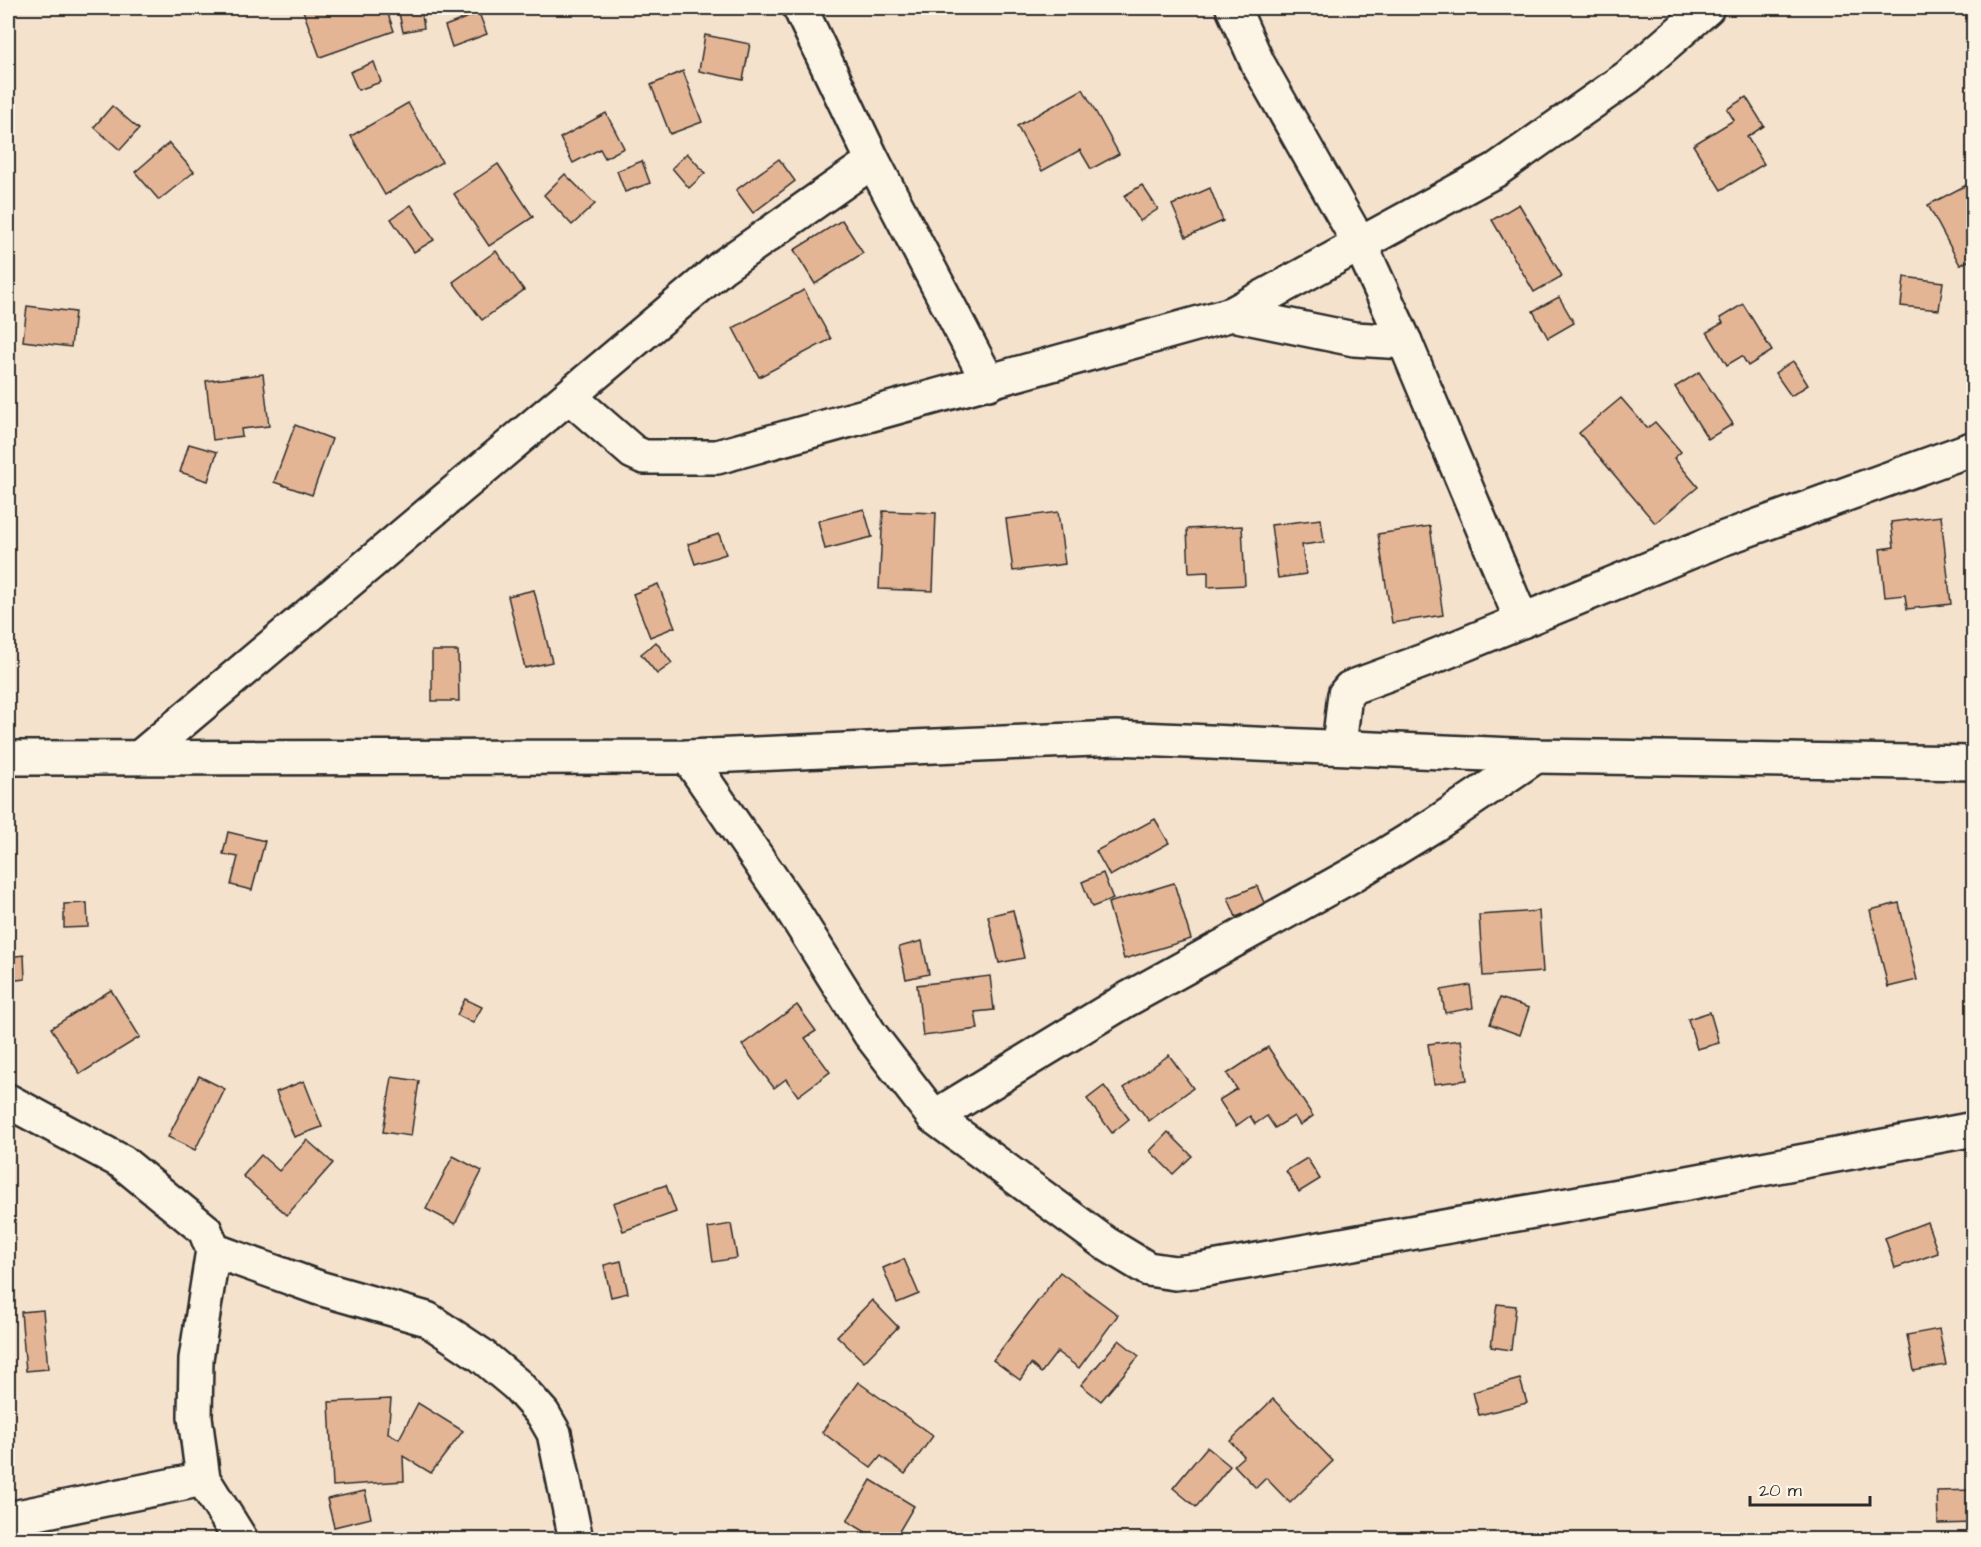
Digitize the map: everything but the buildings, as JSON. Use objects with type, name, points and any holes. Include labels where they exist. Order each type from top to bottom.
[{"type":"street","points":[[800,8],[873,161],[989,383]]},
{"type":"street","points":[[1233,8],[1258,64],[1360,246],[1405,342],[1522,621]]},
{"type":"street","points":[[570,397],[633,452],[653,459],[717,457],[775,443],[1232,314],[1496,170],[1628,77],[1707,8]]},
{"type":"street","points":[[140,757],[722,267],[873,161]]},
{"type":"street","points":[[1232,314],[1354,339],[1405,342]]},
{"type":"street","points":[[1339,746],[1345,694],[1350,688],[1522,621],[1719,540],[1974,448]]},
{"type":"street","points":[[8,758],[688,757],[1116,738],[1536,756],[1974,764]]},
{"type":"street","points":[[934,1117],[1126,1000],[1354,874],[1434,825],[1536,756]]},
{"type":"street","points":[[688,757],[788,903],[870,1034],[934,1117],[1105,1243],[1148,1269],[1175,1273],[1636,1193],[1974,1129]]},
{"type":"street","points":[[8,1101],[122,1162],[205,1230],[213,1250],[196,1359],[195,1417],[203,1479],[241,1539]]},
{"type":"street","points":[[213,1250],[319,1288],[427,1318],[481,1355],[517,1385],[543,1414],[554,1433],[576,1539]]},
{"type":"street","points":[[8,1519],[203,1479]]}]
